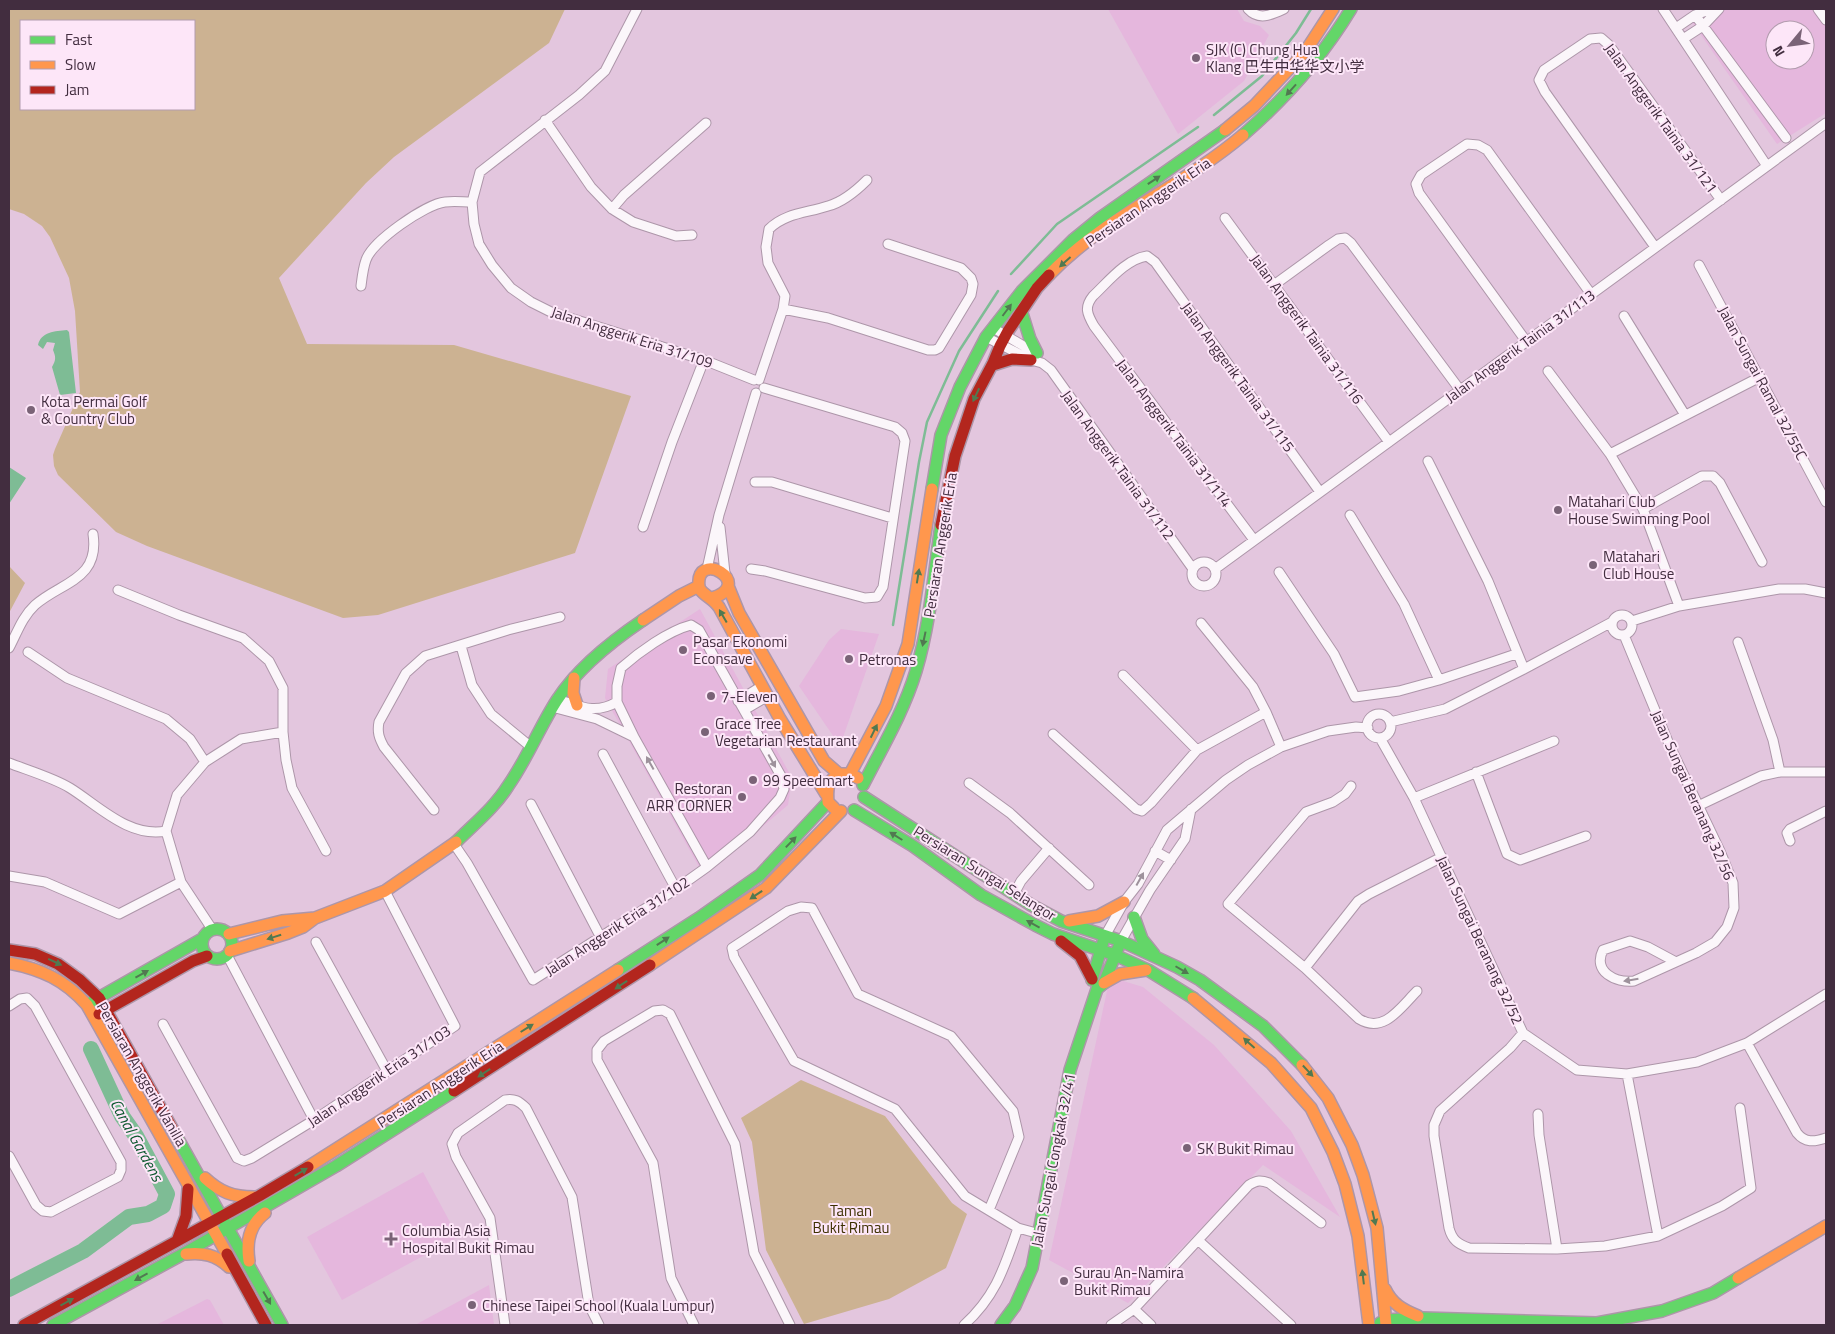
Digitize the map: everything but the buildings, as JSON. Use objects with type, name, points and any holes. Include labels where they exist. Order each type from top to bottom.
[{"type":"main road","name":"Persiaran Anggerik Eria","points":[[845,774],[868,742],[886,706],[897,678],[908,644],[941,435],[960,388],[989,333],[1022,290],[1073,240],[1100,218],[1215,139],[1254,106],[1305,52],[1333,9]]},
{"type":"main road","name":"Persiaran Anggerik Eria","points":[[864,791],[916,671],[930,601],[946,494],[956,451],[962,428],[974,399],[993,365],[1002,340],[1021,310],[1046,280],[1094,237],[1240,140],[1281,101],[1316,62],[1351,9]]},
{"type":"main road","points":[[993,365],[1012,359],[1037,359],[1021,310]]},
{"type":"main road","points":[[716,568],[725,573],[728,586],[739,613],[824,761],[845,774],[860,780],[864,791],[862,802],[854,810],[841,811],[834,808],[827,798],[705,593],[700,576],[707,569],[716,568]]},
{"type":"main road","points":[[202,939],[203,951],[207,956],[217,959],[303,927],[315,918],[385,891],[454,844],[484,815],[508,787],[555,703],[574,678],[616,638],[670,603],[705,593],[723,595],[728,586]]},
{"type":"main road","points":[[574,678],[573,693],[577,705]]},
{"type":"main road","points":[[827,798],[829,782],[845,774]]},
{"type":"main road","name":"Persiaran Sungai Selangor","points":[[864,791],[1031,905],[1061,921],[1121,941],[1200,980],[1263,1026],[1314,1078],[1328,1098],[1352,1145],[1363,1175],[1377,1228],[1382,1280],[1383,1323]]},
{"type":"main road","name":"Persiaran Anggerik Eria","points":[[24,1325],[177,1242],[331,1154],[706,912],[760,875],[827,798]]},
{"type":"main road","name":"Persiaran Sungai Selangor","points":[[854,810],[913,846],[981,895],[1053,934],[1115,955],[1148,970],[1197,1000],[1271,1063],[1311,1108],[1333,1152],[1345,1184],[1358,1236],[1369,1325]]},
{"type":"main road","name":"Persiaran Anggerik Eria","points":[[53,1325],[183,1254],[336,1166],[601,998],[766,888],[841,811]]},
{"type":"main road","points":[[1061,921],[1083,920],[1102,916],[1124,902]]},
{"type":"main road","points":[[1134,917],[1142,939],[1157,958]]},
{"type":"main road","points":[[228,934],[284,920],[315,918]]},
{"type":"main road","points":[[87,1005],[202,939],[212,929],[218,929],[228,934],[231,940],[229,953]]},
{"type":"main road","points":[[1053,934],[1080,956],[1097,984]]},
{"type":"main road","points":[[1097,984],[1100,950],[1105,936]]},
{"type":"main road","points":[[1097,984],[1115,955],[1121,941]]},
{"type":"main road","name":"Persiaran Anggerik Vanilla","points":[[9,950],[18,950],[43,956],[64,966],[84,981],[99,998],[251,1270]]},
{"type":"main road","points":[[94,1017],[193,961],[207,956]]},
{"type":"main road","name":"Persiaran Anggerik Vanilla","points":[[9,963],[37,968],[60,979],[78,994],[87,1005],[264,1322]]},
{"type":"main road","points":[[1097,984],[1120,974],[1148,970]]},
{"type":"main road","name":"Jalan Sungai Congkak 32/41","points":[[1007,1324],[1032,1268],[1070,1070],[1097,984]]},
{"type":"main road","points":[[282,1325],[251,1270],[248,1257],[248,1242],[253,1222],[259,1216],[306,1189],[336,1166]]},
{"type":"main road","points":[[196,1169],[220,1192],[235,1197],[259,1196]]},
{"type":"main road","points":[[177,1242],[188,1211],[189,1200],[184,1177]]},
{"type":"main road","points":[[1383,1323],[1422,1318],[1596,1323],[1662,1311],[1713,1293],[1826,1226]]},
{"type":"main road","points":[[183,1254],[202,1253],[220,1257],[229,1266],[264,1322]]},
{"type":"main road","points":[[1382,1280],[1388,1296],[1396,1306],[1403,1311],[1422,1318]]},
{"type":"main road","points":[[1405,1325],[1422,1318]]},
{"type":"street","name":"Jalan Anggerik Eria 31/109","points":[[638,9],[605,71],[579,95],[480,172],[472,202],[474,224],[479,244],[492,265],[511,288],[531,302],[551,312],[704,360],[758,385],[900,430],[905,441],[882,587],[877,597],[864,598],[765,571],[751,569]]},
{"type":"street","points":[[1248,9],[1252,14],[1265,17],[1284,9]]},
{"type":"street","points":[[1663,9],[1768,166]]},
{"type":"street","points":[[1676,28],[1695,15],[1712,9]]},
{"type":"street","points":[[1683,39],[1703,26],[1720,9]]},
{"type":"street","points":[[1818,9],[1826,20]]},
{"type":"street","points":[[1695,15],[1786,138]]},
{"type":"street","name":"Jalan Anggerik Tainia 31/121","points":[[1655,248],[1545,92],[1540,80],[1544,70],[1590,39],[1601,38],[1609,45],[1721,200]]},
{"type":"street","points":[[545,120],[591,187],[612,209],[633,222],[676,236],[692,235]]},
{"type":"street","points":[[612,209],[624,195],[706,123]]},
{"type":"street","name":"Jalan Anggerik Tainia 31/113","points":[[1214,569],[1826,123]]},
{"type":"street","points":[[1786,138],[1804,139]]},
{"type":"street","points":[[1779,157],[1786,138]]},
{"type":"street","points":[[1526,341],[1419,194],[1416,184],[1421,175],[1467,144],[1478,145],[1487,150],[1591,294]]},
{"type":"street","points":[[707,569],[720,515],[758,385],[783,310],[785,296],[768,263],[766,247],[769,229],[784,218],[834,204],[856,190],[867,180]]},
{"type":"street","points":[[361,286],[366,258],[379,241],[394,228],[443,202],[472,202]]},
{"type":"street","name":"Jalan Anggerik Tainia 31/116","points":[[1225,218],[1389,442]]},
{"type":"street","points":[[1274,285],[1338,239],[1345,238],[1351,243],[1460,390]]},
{"type":"street","points":[[783,310],[828,318],[928,350],[940,348],[971,296],[973,284],[971,278],[961,268],[888,244]]},
{"type":"street","name":"Jalan Anggerik Tainia 31/115","points":[[1094,326],[1087,313],[1087,308],[1093,296],[1134,260],[1147,256],[1155,262],[1320,492]]},
{"type":"street","name":"Jalan Sungai Ramal 32/55C","points":[[1699,264],[1826,502]]},
{"type":"street","points":[[1624,316],[1685,415]]},
{"type":"street","name":"Jalan Anggerik Tainia 31/114","points":[[1094,326],[1254,540]]},
{"type":"street","name":"Jalan Anggerik Tainia 31/112","points":[[989,333],[1037,359],[1051,370],[1193,569]]},
{"type":"street","points":[[643,527],[672,442],[704,360]]},
{"type":"street","points":[[1548,371],[1610,454],[1643,510],[1679,606]]},
{"type":"street","points":[[1610,454],[1760,377]]},
{"type":"street","points":[[1428,461],[1488,581],[1516,654],[1524,669]]},
{"type":"street","points":[[1643,510],[1702,476],[1713,476],[1720,483],[1762,562]]},
{"type":"street","points":[[755,482],[772,482],[892,518]]},
{"type":"street","points":[[720,515],[725,573]]},
{"type":"street","points":[[1350,515],[1404,604],[1439,680]]},
{"type":"street","points":[[9,648],[24,617],[35,605],[67,585],[87,568],[94,553],[93,534]]},
{"type":"street","points":[[1202,562],[1210,564],[1214,569],[1213,581],[1203,586],[1194,580],[1193,569],[1202,562]]},
{"type":"street","points":[[1279,572],[1334,654],[1355,697],[1399,691],[1439,680],[1516,654]]},
{"type":"street","points":[[1632,621],[1679,606],[1778,589],[1805,588],[1826,593]]},
{"type":"street","points":[[118,590],[243,638],[269,661],[283,688],[283,732],[292,788],[326,850]]},
{"type":"street","points":[[1390,722],[1445,709],[1612,622],[1620,614],[1627,616],[1632,621]]},
{"type":"street","points":[[434,810],[384,747],[379,739],[377,730],[379,722],[406,673],[426,656],[545,619],[560,617]]},
{"type":"street","points":[[1612,622],[1614,632],[1624,635],[1630,632],[1632,621]]},
{"type":"street","points":[[1201,623],[1253,687],[1266,712],[1280,748]]},
{"type":"street","points":[[707,867],[634,737],[617,702],[617,686],[621,668],[649,646],[680,628],[691,625],[699,630],[744,710],[765,691]]},
{"type":"street","name":"Jalan Sungai Beranang 32/56","points":[[1624,635],[1669,744],[1720,851],[1733,883],[1734,908],[1727,927],[1715,942],[1696,953],[1634,981],[1624,982],[1607,974],[1601,966],[1599,958],[1603,950],[1630,941],[1648,947],[1676,962]]},
{"type":"street","points":[[1738,642],[1773,740],[1780,772]]},
{"type":"street","points":[[461,646],[472,685],[491,714],[531,746]]},
{"type":"street","points":[[28,652],[67,678],[166,719],[190,739],[205,762]]},
{"type":"street","points":[[1123,675],[1197,750]]},
{"type":"street","points":[[738,701],[765,691]]},
{"type":"street","points":[[555,703],[599,710],[617,702]]},
{"type":"street","points":[[555,703],[597,719],[634,737]]},
{"type":"street","name":"Jalan Anggerik Eria 31/102","points":[[454,844],[467,863],[533,980],[676,889],[707,867],[750,832],[780,798],[784,788],[781,776],[744,710]]},
{"type":"street","points":[[1052,734],[1136,809],[1142,811],[1197,750],[1266,712]]},
{"type":"street","points":[[1378,714],[1384,716],[1391,726],[1389,733],[1380,738],[1372,735],[1368,728],[1370,719],[1378,714]]},
{"type":"street","points":[[1105,936],[1124,902],[1138,884],[1167,830],[1226,780],[1248,765],[1280,748],[1328,731],[1356,727],[1368,728]]},
{"type":"street","points":[[212,929],[181,882],[166,831],[177,796],[205,762],[241,739],[283,732]]},
{"type":"street","name":"Jalan Sungai Beranang 32/52","points":[[1380,738],[1414,798],[1522,1033],[1577,1070],[1628,1074],[1697,1062],[1747,1043],[1826,994]]},
{"type":"street","points":[[1414,798],[1554,741]]},
{"type":"street","points":[[604,754],[676,889]]},
{"type":"street","points":[[9,763],[69,787],[121,823],[155,833],[166,831]]},
{"type":"street","points":[[1476,772],[1507,854],[1520,860],[1586,836]]},
{"type":"street","points":[[1698,806],[1761,776],[1780,772],[1826,772]]},
{"type":"street","points":[[969,783],[1010,813],[1089,884]]},
{"type":"street","points":[[1351,786],[1345,794],[1333,802],[1306,812],[1228,904],[1305,968],[1359,1019],[1366,1023],[1375,1025],[1388,1019],[1417,991]]},
{"type":"street","points":[[532,804],[600,936]]},
{"type":"street","points":[[1121,941],[1150,890],[1185,839],[1191,809]]},
{"type":"street","points":[[1790,841],[1787,834],[1790,829],[1826,811]]},
{"type":"street","points":[[1014,894],[1020,881],[1049,848]]},
{"type":"street","points":[[1155,851],[1171,860]]},
{"type":"street","points":[[1305,968],[1358,901],[1442,857]]},
{"type":"street","points":[[9,876],[45,882],[119,914],[181,882]]},
{"type":"street","name":"Jalan Anggerik Eria 31/103","points":[[162,1024],[237,1158],[244,1161],[252,1158],[314,1120],[455,1026],[385,891]]},
{"type":"street","points":[[989,1210],[1019,1137],[1013,1111],[951,1036],[858,994],[812,908],[801,907],[788,911],[732,948],[734,957],[794,1061],[895,1109],[965,1196],[1018,1228],[1040,1234]]},
{"type":"street","points":[[316,942],[387,1072]]},
{"type":"street","points":[[229,953],[314,1120]]},
{"type":"street","points":[[9,1006],[20,999],[27,998],[35,1006],[120,1162],[121,1170],[118,1177],[51,1212],[42,1211],[36,1205],[9,1156]]},
{"type":"street","points":[[694,1325],[671,1278],[653,1163],[597,1060],[597,1050],[604,1041],[654,1011],[663,1010],[670,1014],[735,1144],[754,1253],[790,1325]]},
{"type":"street","points":[[1522,1033],[1510,1048],[1440,1111],[1434,1124],[1449,1228],[1457,1243],[1469,1248],[1557,1249],[1605,1246],[1658,1236],[1722,1206],[1751,1188],[1740,1108]]},
{"type":"street","points":[[1747,1043],[1801,1138],[1809,1141],[1826,1138]]},
{"type":"street","points":[[1628,1074],[1658,1236]]},
{"type":"street","points":[[505,1325],[490,1218],[453,1151],[452,1144],[458,1132],[504,1100],[510,1099],[520,1101],[526,1108],[572,1197],[589,1304],[599,1325]]},
{"type":"street","points":[[1538,1114],[1539,1135],[1557,1249]]},
{"type":"street","points":[[1111,1325],[1134,1309],[1250,1185],[1261,1180],[1269,1182],[1321,1223]]},
{"type":"street","points":[[964,1325],[979,1312],[998,1285],[1018,1228]]},
{"type":"street","points":[[1199,1241],[1291,1325]]},
{"type":"street","points":[[1134,1309],[1151,1325]]},
{"type":"shaded area","name":"SJK (C) Chung Hua Klang 巴生中华华文小学","points":[[1108,9],[1237,9],[1244,21],[1260,26],[1269,35],[1244,81],[1178,134]]},
{"type":"shaded area","points":[[1695,9],[1826,9],[1826,113],[1777,144],[1687,15]]},
{"type":"shaded area","points":[[67,330],[69,332],[76,393],[60,395],[52,367],[55,358],[53,350],[55,343],[47,342],[43,349],[38,345],[45,335]]},
{"type":"shaded area","points":[[9,467],[26,478],[9,504]]},
{"type":"shaded area","points":[[700,609],[792,778],[788,805],[704,876],[605,698],[608,669]]},
{"type":"shaded area","points":[[841,629],[879,634],[840,746],[799,686],[829,640]]},
{"type":"shaded area","name":"SK Bukit Rimau","points":[[1110,977],[1143,987],[1214,1045],[1291,1131],[1340,1217],[1263,1165],[1128,1303],[1049,1260]]},
{"type":"shaded area","name":"Columbia Asia Hospital Bukit Rimau","points":[[423,1172],[458,1237],[342,1300],[307,1237]]},
{"type":"shaded area","name":"Chinese Taipei School (Kuala Lumpur)","points":[[489,1285],[494,1325],[415,1325]]},
{"type":"shaded area","points":[[207,1299],[210,1300],[224,1325],[156,1325]]},
{"type":"green space","points":[[9,9],[565,9],[549,43],[394,157],[366,183],[279,278],[307,344],[454,345],[631,396],[575,553],[378,615],[343,618],[147,546],[116,532],[58,475],[54,466],[53,455],[55,449],[80,392],[75,311],[69,278],[50,237],[42,226],[24,214],[9,209]]},
{"type":"green space","points":[[9,566],[25,583],[9,613]]},
{"type":"green space","name":"Taman Bukit Rimau","points":[[801,1080],[885,1116],[952,1203],[967,1214],[946,1268],[889,1299],[804,1324],[766,1250],[752,1142],[741,1118]]},
{"type":"waterway","points":[[1214,115],[1262,76],[1296,33],[1311,9]]},
{"type":"waterway","points":[[1011,274],[1057,224],[1198,127]]},
{"type":"waterway","points":[[893,625],[927,422],[959,351],[998,291]]},
{"type":"waterway","name":"Canal Gardens","points":[[9,1289],[83,1251],[129,1217],[148,1214],[163,1206],[167,1194],[136,1136],[122,1116],[91,1049]]},
{"type":"traffic: fast","points":[[1243,135],[1302,76],[1328,44],[1351,9]]},
{"type":"traffic: fast","points":[[932,489],[941,435],[960,387],[986,337],[1022,291],[1073,240],[1100,218],[1225,130]]},
{"type":"traffic: fast","points":[[1021,310],[1030,339],[1037,353]]},
{"type":"traffic: fast","points":[[863,785],[899,715],[916,671],[928,617],[941,525]]},
{"type":"traffic: fast","points":[[456,842],[503,794],[515,776],[544,721],[575,677],[607,646],[643,620]]},
{"type":"traffic: fast","points":[[864,797],[1031,905],[1061,921],[1121,941],[1200,980],[1263,1026],[1302,1065]]},
{"type":"traffic: fast","points":[[618,970],[699,918],[760,875],[828,802]]},
{"type":"traffic: fast","points":[[854,810],[913,846],[981,895],[1035,925],[1053,934],[1115,955],[1148,970],[1193,998]]},
{"type":"traffic: fast","points":[[1134,917],[1142,939],[1154,954]]},
{"type":"traffic: fast","points":[[217,929],[228,933],[232,944],[228,955],[217,959],[206,955],[202,944],[206,933],[217,929]]},
{"type":"traffic: fast","points":[[93,1001],[202,939]]},
{"type":"traffic: fast","points":[[1092,980],[1103,942]]},
{"type":"traffic: fast","points":[[1001,1325],[1015,1306],[1032,1268],[1070,1070],[1097,989],[1104,983],[1118,948]]},
{"type":"traffic: fast","points":[[53,1325],[183,1254],[336,1166],[454,1091]]},
{"type":"traffic: fast","points":[[173,1130],[282,1325]]},
{"type":"traffic: fast","points":[[1380,1323],[1386,1320],[1423,1318],[1597,1323],[1662,1311],[1713,1293],[1738,1278]]},
{"type":"traffic: slow","points":[[1225,130],[1254,106],[1305,52],[1333,9]]},
{"type":"traffic: slow","points":[[1049,275],[1094,236],[1195,171],[1243,135]]},
{"type":"traffic: slow","points":[[850,774],[886,706],[908,644],[932,489]]},
{"type":"traffic: slow","points":[[712,598],[724,592],[728,585],[726,578],[720,572],[713,569],[705,570],[700,576],[699,588],[719,607],[780,719],[826,794]]},
{"type":"traffic: slow","points":[[643,620],[679,596],[699,586]]},
{"type":"traffic: slow","points":[[728,586],[739,613],[824,761],[839,774],[850,774],[858,778]]},
{"type":"traffic: slow","points":[[574,678],[573,693],[577,705]]},
{"type":"traffic: slow","points":[[834,808],[828,802],[828,789],[832,780],[839,774]]},
{"type":"traffic: slow","points":[[650,965],[766,888],[841,811]]},
{"type":"traffic: slow","points":[[230,951],[288,933],[303,927],[315,918],[385,891],[456,842]]},
{"type":"traffic: slow","points":[[1069,921],[1098,916],[1124,902]]},
{"type":"traffic: slow","points":[[229,934],[282,921],[315,918]]},
{"type":"traffic: slow","points":[[9,963],[42,972],[52,977],[79,996],[87,1005],[227,1254]]},
{"type":"traffic: slow","points":[[308,1167],[618,970]]},
{"type":"traffic: slow","points":[[1104,983],[1120,974],[1146,970]]},
{"type":"traffic: slow","points":[[1193,998],[1271,1063],[1311,1108],[1333,1152],[1345,1184],[1358,1236],[1369,1325]]},
{"type":"traffic: slow","points":[[1302,1065],[1328,1098],[1352,1145],[1363,1175],[1377,1228],[1386,1325]]},
{"type":"traffic: slow","points":[[205,1178],[227,1193],[254,1197]]},
{"type":"traffic: slow","points":[[249,1261],[248,1247],[250,1234],[255,1223],[265,1213]]},
{"type":"traffic: slow","points":[[1738,1278],[1826,1226]]},
{"type":"traffic: slow","points":[[186,1254],[209,1255],[229,1267]]},
{"type":"traffic: slow","points":[[1385,1289],[1398,1306],[1418,1316]]},
{"type":"traffic: jam","points":[[941,525],[955,456],[974,399],[1008,331],[1037,288],[1049,275]]},
{"type":"traffic: jam","points":[[993,365],[1012,359],[1031,360]]},
{"type":"traffic: jam","points":[[1061,941],[1080,956],[1092,979]]},
{"type":"traffic: jam","points":[[9,950],[35,954],[58,964],[80,980],[99,998],[173,1130]]},
{"type":"traffic: jam","points":[[99,1014],[193,961],[207,956]]},
{"type":"traffic: jam","points":[[454,1091],[650,965]]},
{"type":"traffic: jam","points":[[24,1325],[259,1196],[308,1167]]},
{"type":"traffic: jam","points":[[177,1241],[186,1216],[188,1189]]},
{"type":"traffic: jam","points":[[227,1254],[266,1325]]},
{"type":"place","name":"SJK (C) Chung Hua Klang 巴生中华华文小学","points":[[1196,58]]},
{"type":"place","name":"Kota Permai Golf & Country Club","points":[[31,410]]},
{"type":"place","name":"Matahari Club House Swimming Pool","points":[[1558,510]]},
{"type":"place","name":"Matahari Club House","points":[[1593,565]]},
{"type":"place","name":"Pasar Ekonomi Econsave","points":[[683,650]]},
{"type":"place","name":"Petronas","points":[[849,659]]},
{"type":"place","name":"7-Eleven","points":[[711,696]]},
{"type":"place","name":"Grace Tree Vegetarian Restaurant","points":[[705,732]]},
{"type":"place","name":"99 Speedmart","points":[[753,780]]},
{"type":"place","name":"Restoran ARR CORNER","points":[[742,797]]},
{"type":"place","name":"SK Bukit Rimau","points":[[1187,1148]]},
{"type":"place","name":"Columbia Asia Hospital Bukit Rimau","points":[[391,1239]]},
{"type":"place","name":"Surau An-Namira Bukit Rimau","points":[[1064,1281]]},
{"type":"place","name":"Chinese Taipei School (Kuala Lumpur)","points":[[472,1305]]}]
